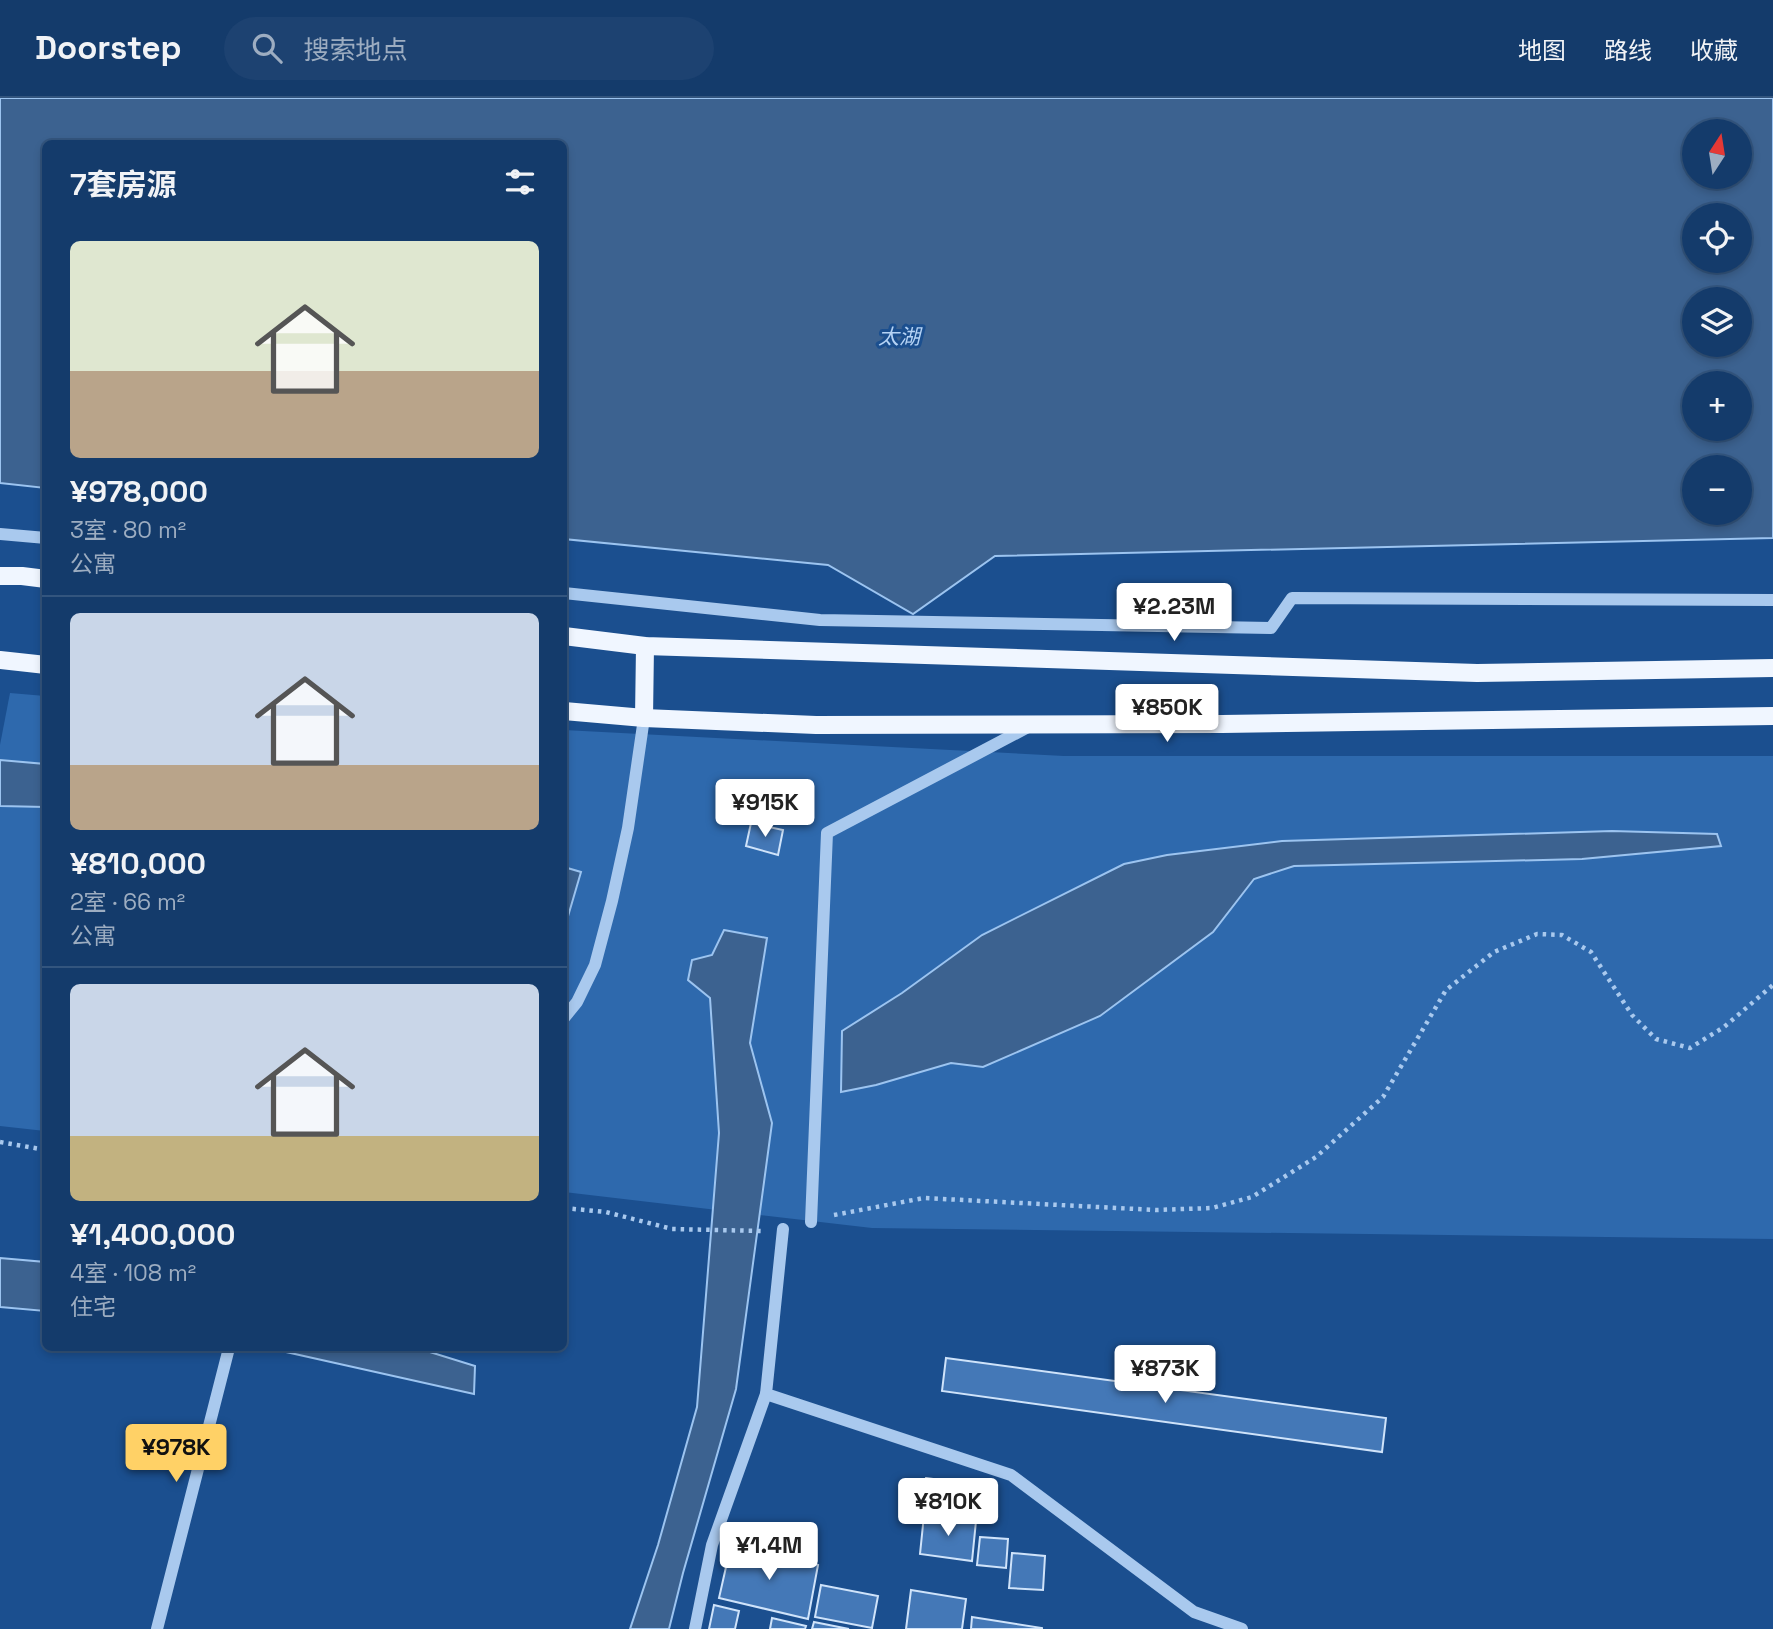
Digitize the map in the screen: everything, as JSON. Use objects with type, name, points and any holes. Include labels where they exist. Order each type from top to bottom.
[{"type":"main road","points":[[0,576],[42,579]]},
{"type":"main road","points":[[567,636],[645,646],[1476,673],[1773,668]]},
{"type":"main road","points":[[644,718],[645,646]]},
{"type":"main road","points":[[0,660],[42,664]]},
{"type":"main road","points":[[567,711],[644,718],[816,725],[1222,724],[1773,716]]},
{"type":"street","points":[[0,534],[42,538]]},
{"type":"street","points":[[567,593],[820,621],[1271,628],[1292,598],[1773,600]]},
{"type":"street","points":[[567,1014],[577,1002],[595,965],[612,901],[628,828],[644,718]]},
{"type":"street","points":[[811,1222],[827,833],[1034,724]]},
{"type":"street","points":[[695,1629],[712,1545],[765,1394],[777,1230]]},
{"type":"street","points":[[157,1629],[228,1351]]},
{"type":"street","points":[[765,1394],[1011,1475],[1194,1612],[1242,1629]]},
{"type":"path","points":[[811,1222],[842,1213],[924,1198],[1156,1210],[1212,1208],[1252,1197],[1316,1157],[1383,1097],[1446,990],[1494,952],[1537,934],[1562,935],[1591,952],[1632,1015],[1656,1039],[1690,1048],[1724,1027],[1773,985]]},
{"type":"path","points":[[0,1142],[42,1149]]},
{"type":"path","points":[[567,1208],[606,1212],[672,1229],[777,1230]]},
{"type":"shaded area","points":[[10,693],[42,696],[42,1131],[0,1126],[0,745]]},
{"type":"shaded area","points":[[567,730],[1064,756],[1773,756],[1773,1239],[872,1228],[567,1192]]},
{"type":"water","name":"太湖","points":[[0,98],[1773,98],[1773,538],[995,556],[913,614],[828,565],[567,539],[567,140],[42,140],[42,488],[0,483]]},
{"type":"water","points":[[0,760],[42,764],[42,807],[0,806]]},
{"type":"water","points":[[1612,831],[1717,834],[1721,846],[1582,859],[1294,866],[1254,879],[1213,932],[1100,1016],[983,1067],[951,1063],[876,1085],[841,1092],[842,1031],[902,993],[982,935],[1124,864],[1167,855],[1282,841]]},
{"type":"water","points":[[567,868],[581,872],[567,920]]},
{"type":"water","points":[[724,930],[767,938],[750,1043],[772,1123],[736,1389],[669,1629],[630,1629],[658,1545],[697,1407],[719,1133],[710,998],[688,980],[692,960],[712,955]]},
{"type":"water","points":[[0,1258],[42,1262],[42,1311],[0,1307]]},
{"type":"water","points":[[281,1351],[427,1351],[475,1366],[474,1394]]},
{"type":"building","points":[[751,823],[783,830],[778,855],[746,846]]},
{"type":"building","points":[[946,1358],[1386,1418],[1382,1452],[942,1391]]},
{"type":"building","points":[[926,1478],[978,1485],[974,1513],[922,1506]]},
{"type":"building","points":[[924,1515],[976,1521],[972,1561],[920,1554]]},
{"type":"building","points":[[980,1537],[1008,1539],[1006,1568],[977,1565]]},
{"type":"building","points":[[731,1545],[818,1565],[808,1619],[719,1598]]},
{"type":"building","points":[[1012,1553],[1045,1556],[1043,1590],[1009,1588]]},
{"type":"building","points":[[821,1585],[878,1596],[872,1628],[815,1617]]},
{"type":"building","points":[[911,1590],[966,1599],[962,1629],[906,1629]]},
{"type":"building","points":[[714,1605],[739,1611],[735,1629],[709,1629]]},
{"type":"building","points":[[972,1617],[1042,1628],[1042,1629],[971,1629]]},
{"type":"building","points":[[772,1618],[806,1626],[805,1629],[770,1629]]},
{"type":"building","points":[[814,1622],[849,1629],[812,1629]]}]
